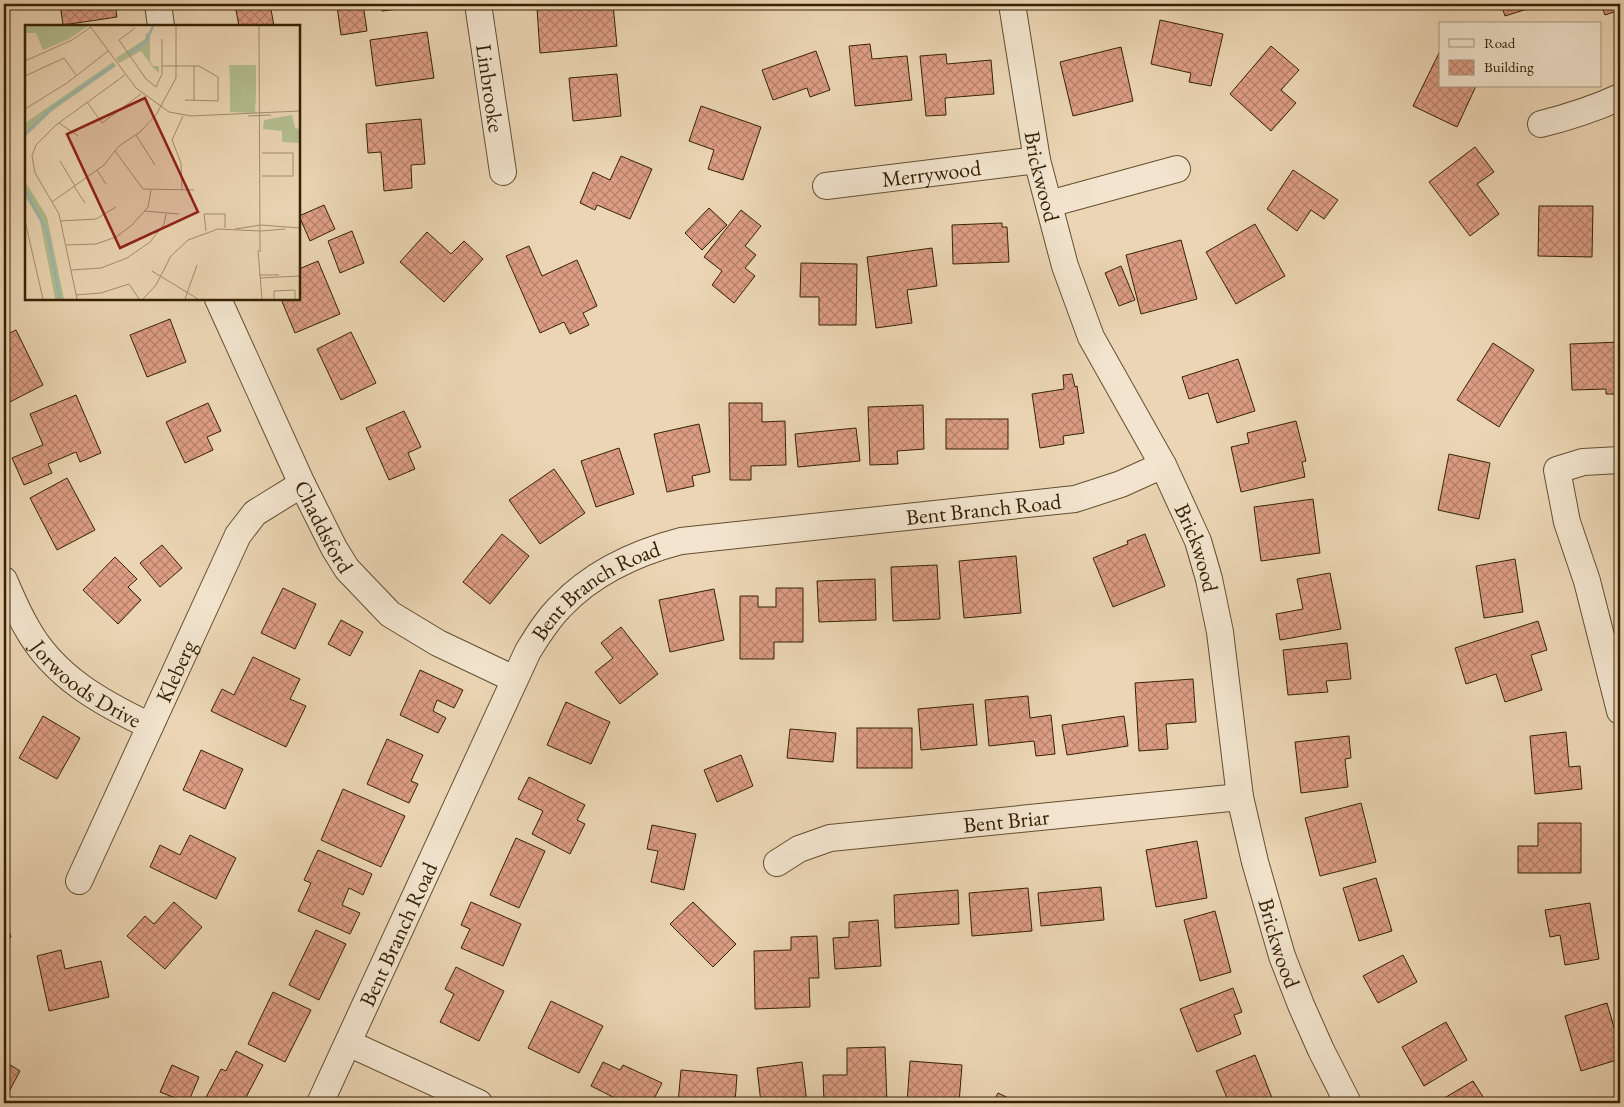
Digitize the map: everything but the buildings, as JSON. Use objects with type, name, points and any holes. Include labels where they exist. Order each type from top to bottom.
[{"type":"street","points":[[158,4],[161,25]]},
{"type":"street","name":"Linbrooke","points":[[478,4],[503,172]]},
{"type":"street","name":"Brickwood","points":[[1012,4],[1038,160],[1065,266],[1091,337],[1163,465],[1198,541],[1210,579],[1220,632],[1240,797],[1255,862],[1282,956],[1310,1027],[1348,1103]]},
{"type":"street","points":[[1541,124],[1570,117],[1602,106],[1620,97]]},
{"type":"street","name":"Merrywood","points":[[826,186],[1038,160]]},
{"type":"street","points":[[1049,204],[1177,169]]},
{"type":"street","name":"Chaddsford","points":[[218,300],[302,484],[334,548],[347,569],[390,614],[438,643],[514,679]]},
{"type":"street","points":[[1620,460],[1583,462],[1557,470],[1567,522],[1587,581],[1620,711]]},
{"type":"street","name":"Bent Branch Road","points":[[320,1103],[514,679],[544,625],[574,592],[611,566],[653,548],[681,541],[1075,500],[1120,484],[1163,465]]},
{"type":"street","name":"Kleberg","points":[[79,881],[238,535],[255,513],[302,484]]},
{"type":"street","name":"Jorwoods Drive","points":[[4,580],[27,628],[40,648],[56,666],[92,696],[150,726]]},
{"type":"street","name":"Bent Briar","points":[[777,863],[799,849],[830,838],[1240,797]]},
{"type":"street","points":[[348,1043],[479,1103]]}]
